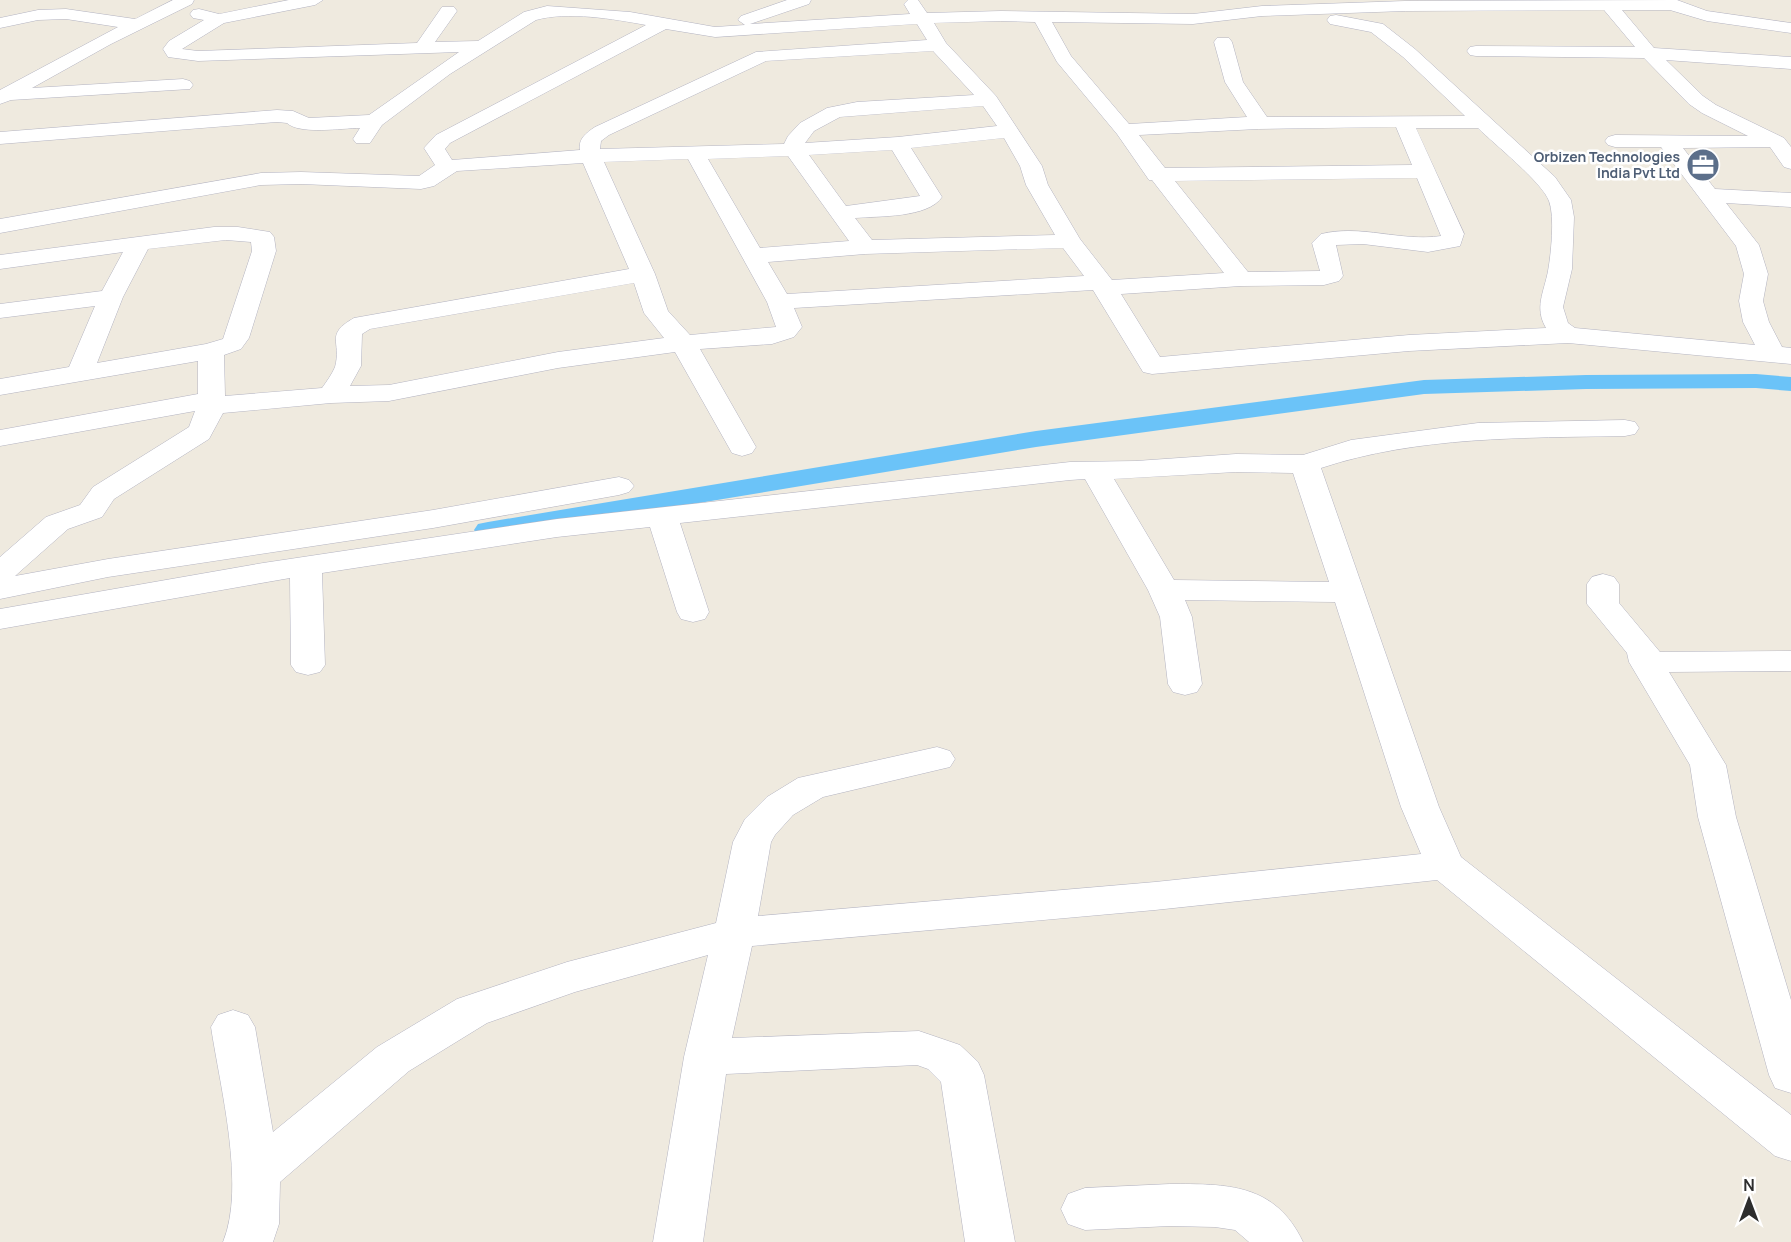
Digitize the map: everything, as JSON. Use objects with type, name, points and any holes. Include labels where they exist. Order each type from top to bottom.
[{"type":"street","points":[[2,97],[136,24],[180,3],[209,18],[219,19],[315,0]]},
{"type":"street","points":[[527,0],[542,3],[547,11]]},
{"type":"street","points":[[715,32],[803,0]]},
{"type":"street","points":[[909,0],[938,45],[989,100],[1010,131],[1030,166],[1037,185],[1070,241],[1103,285],[1152,366],[1409,343],[1568,334],[1782,355]]},
{"type":"street","points":[[715,32],[923,19],[1041,17],[1193,19],[1273,5],[1669,2],[1718,18],[1791,28]]},
{"type":"street","points":[[1473,3],[1515,51]]},
{"type":"street","points":[[1607,3],[1629,26],[1649,53],[1685,90],[1709,109],[1777,142],[1791,163]]},
{"type":"street","points":[[1273,5],[1377,28],[1409,53],[1540,175],[1560,200],[1563,217],[1560,269],[1551,307],[1552,318],[1558,328],[1568,334]]},
{"type":"street","points":[[827,8],[840,24]]},
{"type":"street","points":[[422,48],[448,11]]},
{"type":"street","points":[[363,139],[374,121],[479,46],[530,16],[547,11],[630,17],[662,14],[715,32],[762,56]]},
{"type":"street","points":[[0,23],[49,14],[136,24]]},
{"type":"street","points":[[446,166],[434,147],[443,139],[514,104],[580,66],[662,14]]},
{"type":"street","points":[[1041,17],[1063,58],[1124,130],[1240,279]]},
{"type":"street","points":[[219,19],[175,45],[172,49],[174,53],[198,56],[479,46]]},
{"type":"street","points":[[1606,26],[1629,26]]},
{"type":"street","points":[[1223,42],[1234,82],[1260,121]]},
{"type":"street","points":[[742,447],[683,343],[656,313],[643,274],[591,156],[589,144],[593,137],[602,131],[762,56],[938,45]]},
{"type":"street","points":[[1476,51],[1649,53],[1791,63]]},
{"type":"street","points":[[2,97],[183,86]]},
{"type":"street","points":[[865,247],[794,150],[795,140],[807,128],[834,111],[989,100]]},
{"type":"street","points":[[0,138],[277,117],[293,117],[297,122],[309,124],[374,121]]},
{"type":"street","points":[[1124,130],[1260,121],[1482,122]]},
{"type":"street","points":[[779,302],[1240,279],[1309,279],[1331,276],[1332,272],[1324,243],[1329,238],[1363,237],[1428,245],[1452,241],[1453,234],[1403,121]]},
{"type":"street","points":[[0,226],[261,179],[301,178],[421,183],[431,180],[446,166],[591,156],[794,150],[898,143],[1010,131]]},
{"type":"street","points":[[1615,141],[1777,142]]},
{"type":"street","points":[[1667,141],[1747,245],[1756,274],[1751,302],[1756,322],[1782,355]]},
{"type":"street","points":[[838,213],[917,205],[928,201],[931,197],[928,191],[898,143]]},
{"type":"street","points":[[0,438],[211,403],[380,394],[421,389],[558,360],[683,343],[772,336],[785,332],[789,327],[788,322],[779,302],[695,154]]},
{"type":"street","points":[[1157,175],[1426,171]]},
{"type":"street","points":[[1708,195],[1791,200]]},
{"type":"street","points":[[0,262],[140,242],[223,235],[250,234],[262,237],[264,250],[236,338],[232,344],[211,351],[0,387]]},
{"type":"street","points":[[754,256],[865,247],[1070,241]]},
{"type":"street","points":[[79,374],[111,297],[140,242]]},
{"type":"street","points":[[331,395],[348,366],[349,331],[363,323],[643,274]]},
{"type":"street","points":[[0,312],[111,297]]},
{"type":"street","points":[[0,573],[57,523],[91,511],[103,493],[199,433],[208,422],[211,403],[211,351]]},
{"type":"street","points":[[0,619],[306,567],[557,528],[1094,469],[1136,470],[1236,463],[1305,464],[1351,449],[1478,431],[1625,428]]},
{"type":"street","points":[[1305,464],[1420,807],[1445,865],[1791,1142]]},
{"type":"street","points":[[1094,469],[1164,590],[1176,617],[1185,684]]},
{"type":"street","points":[[0,589],[108,568],[433,519],[619,486]]},
{"type":"street","points":[[662,516],[693,612]]},
{"type":"street","points":[[306,567],[308,665]]},
{"type":"street","points":[[1603,584],[1603,604],[1643,651],[1646,662],[1708,765],[1717,817],[1791,1075]]},
{"type":"street","points":[[1164,590],[1347,592]]},
{"type":"street","points":[[1646,662],[1791,661]]},
{"type":"street","points":[[678,1242],[706,1057],[752,842],[759,828],[780,806],[811,787],[937,759]]},
{"type":"street","points":[[257,1174],[393,1059],[472,1011],[567,978],[734,933],[1155,896],[1445,865]]},
{"type":"street","points":[[233,1027],[257,1174],[255,1224],[248,1242]]},
{"type":"street","points":[[706,1057],[919,1048],[944,1057],[962,1076],[990,1242]]},
{"type":"street","points":[[1085,1209],[1224,1205],[1251,1214],[1272,1233],[1278,1242]]},
{"type":"waterway","points":[[488,530],[1036,439],[1424,387],[1586,382],[1756,381],[1791,384]]},
{"type":"place","name":"Orbizen Technologies India Pvt Ltd","points":[[1703,165]]}]
